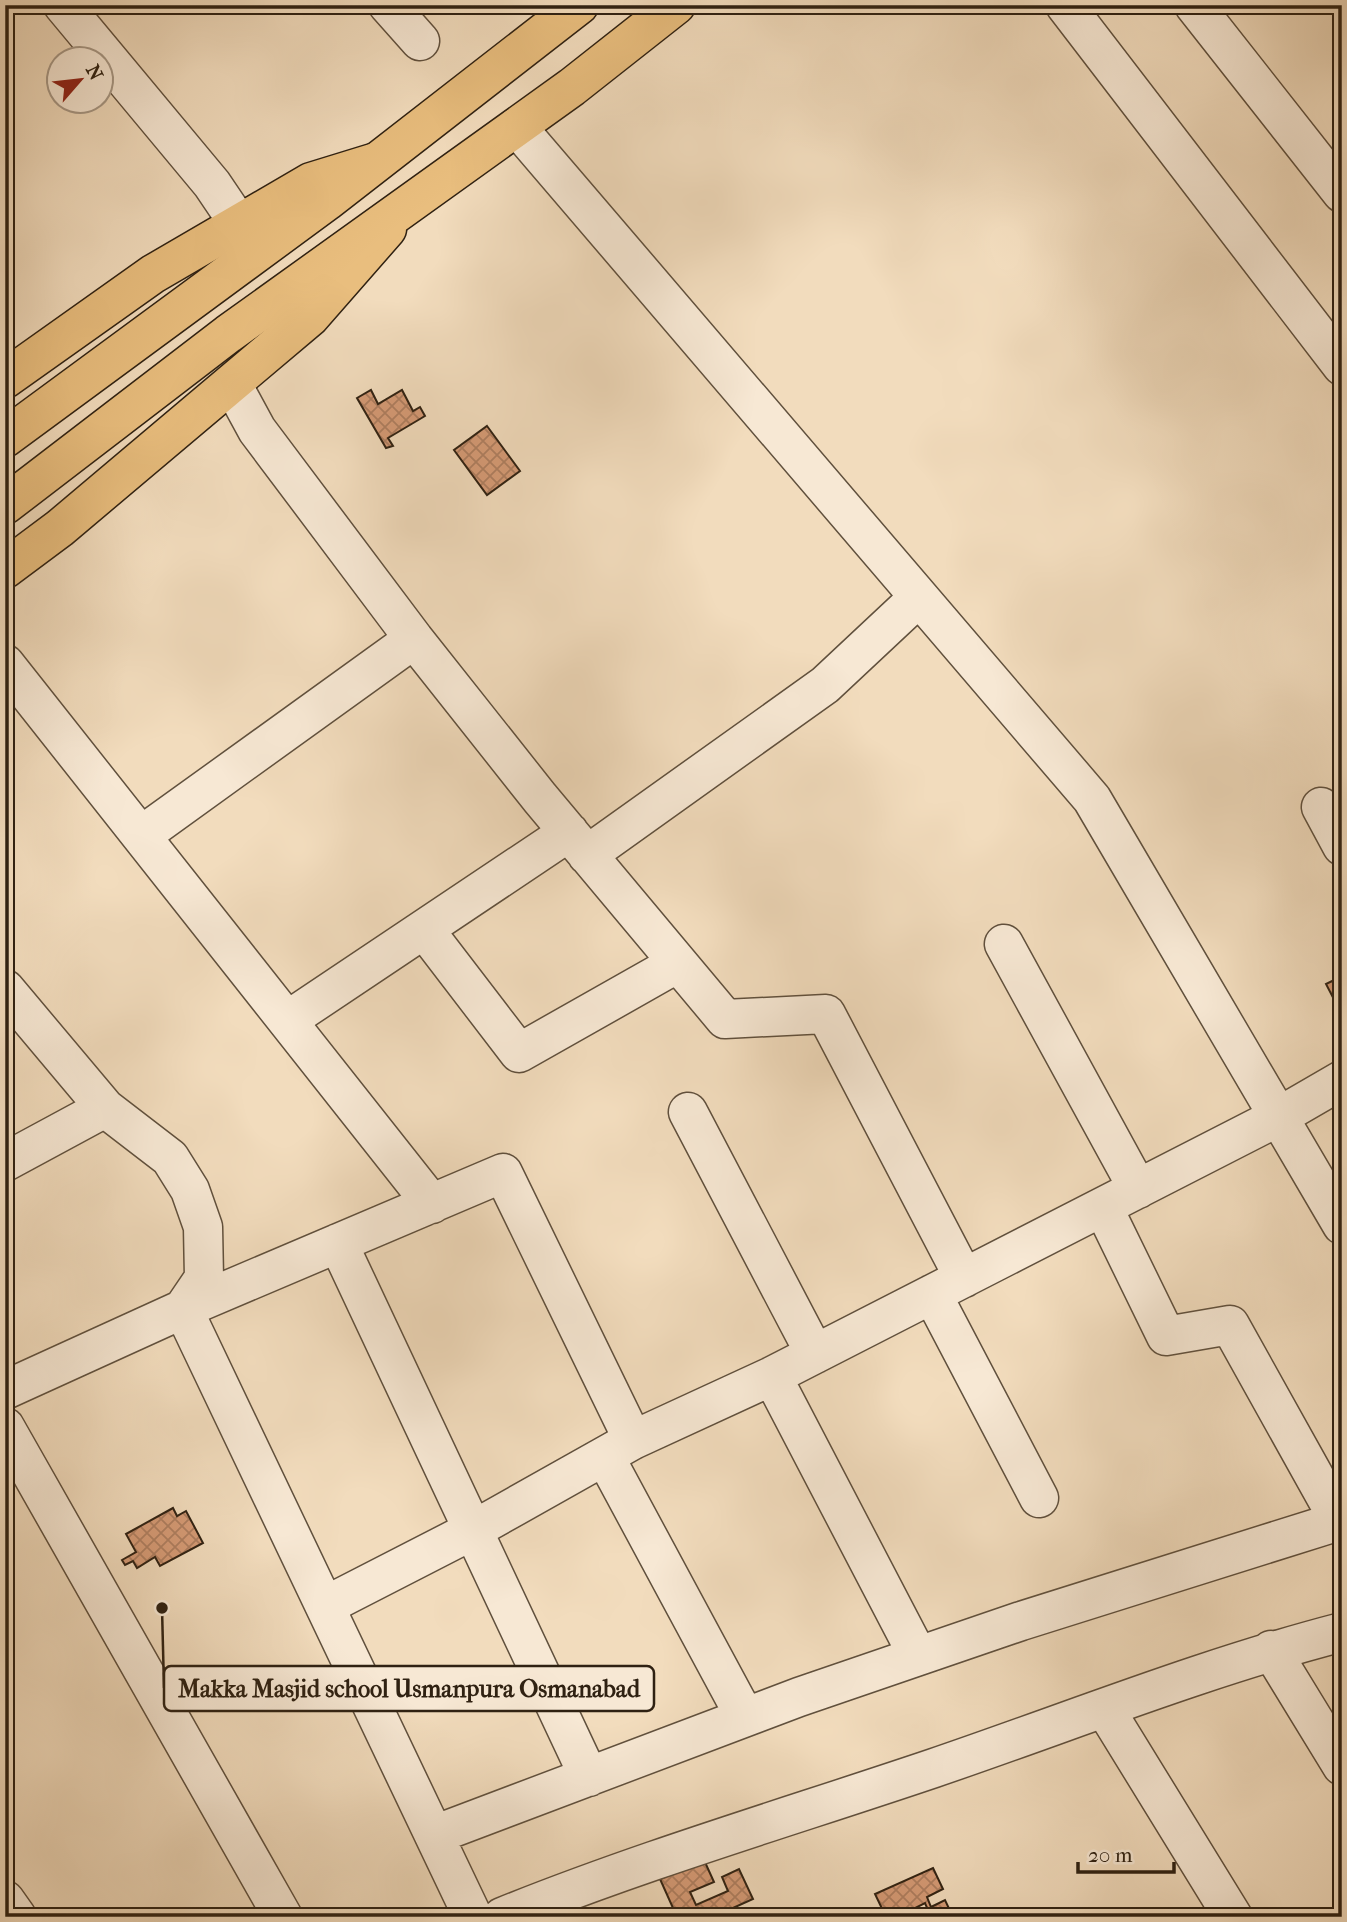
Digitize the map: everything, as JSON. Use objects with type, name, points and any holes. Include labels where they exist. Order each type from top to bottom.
[{"type":"main road","points":[[5,438],[377,162],[579,5]]},
{"type":"main road","points":[[5,505],[228,334],[572,87],[676,5]]},
{"type":"main road","points":[[5,379],[153,274],[311,183],[377,162]]},
{"type":"main road","points":[[5,569],[60,528],[310,317],[407,206]]},
{"type":"street","points":[[64,5],[212,184],[239,224]]},
{"type":"street","points":[[388,5],[420,41]]},
{"type":"street","points":[[1065,5],[1342,366]]},
{"type":"street","points":[[1194,5],[1342,193]]},
{"type":"street","points":[[517,127],[1092,799],[1342,1225]]},
{"type":"street","points":[[232,384],[257,430],[414,639],[578,843],[725,1019],[826,1014],[948,1286],[1039,1499]]},
{"type":"street","points":[[288,1020],[424,929],[578,843],[825,685],[919,597]]},
{"type":"street","points":[[142,835],[414,639]]},
{"type":"street","points":[[5,664],[432,1204]]},
{"type":"street","points":[[1321,807],[1342,846]]},
{"type":"street","points":[[424,929],[519,1053],[678,963]]},
{"type":"street","points":[[1004,944],[1138,1189]]},
{"type":"street","points":[[5,989],[105,1108],[170,1158],[190,1190],[203,1227],[204,1278],[183,1309]]},
{"type":"street","points":[[325,1606],[472,1530],[619,1449],[772,1376],[1278,1117],[1342,1080]]},
{"type":"street","points":[[5,1162],[105,1108]]},
{"type":"street","points":[[688,1112],[815,1354]]},
{"type":"street","points":[[5,1390],[183,1309],[503,1173],[619,1449],[746,1717]]},
{"type":"street","points":[[434,1835],[746,1717],[918,1656],[1021,1621],[1340,1523],[1230,1325],[1166,1336],[1103,1207]]},
{"type":"street","points":[[338,1243],[589,1777]]},
{"type":"street","points":[[183,1309],[473,1917]]},
{"type":"street","points":[[772,1376],[918,1656]]},
{"type":"street","points":[[5,1427],[283,1917]]},
{"type":"street","points":[[502,1917],[594,1880],[1105,1709],[1271,1650],[1342,1632]]},
{"type":"street","points":[[1271,1650],[1342,1766]]},
{"type":"street","points":[[1105,1709],[1233,1917]]},
{"type":"street","points":[[5,1900],[17,1917]]},
{"type":"building","points":[[371,390],[378,404],[402,390],[413,411],[420,407],[425,416],[388,438],[393,446],[386,448],[357,398]]},
{"type":"building","points":[[487,426],[520,471],[487,495],[454,450]]},
{"type":"building","points":[[1342,976],[1342,1013],[1341,1013],[1326,984]]},
{"type":"building","points":[[173,1508],[177,1516],[186,1511],[203,1543],[160,1566],[155,1557],[137,1568],[133,1561],[125,1565],[122,1560],[136,1552],[126,1534]]},
{"type":"building","points":[[704,1860],[714,1882],[690,1892],[696,1905],[728,1891],[722,1877],[739,1869],[753,1899],[713,1917],[699,1917],[697,1914],[694,1917],[677,1917],[660,1879]]},
{"type":"building","points":[[933,1868],[943,1889],[927,1897],[931,1907],[945,1900],[953,1917],[931,1917],[925,1903],[907,1912],[909,1917],[886,1917],[875,1894]]},
{"type":"place","name":"Makka Masjid school Usmanpura Osmanabad","points":[[162,1608]]}]
